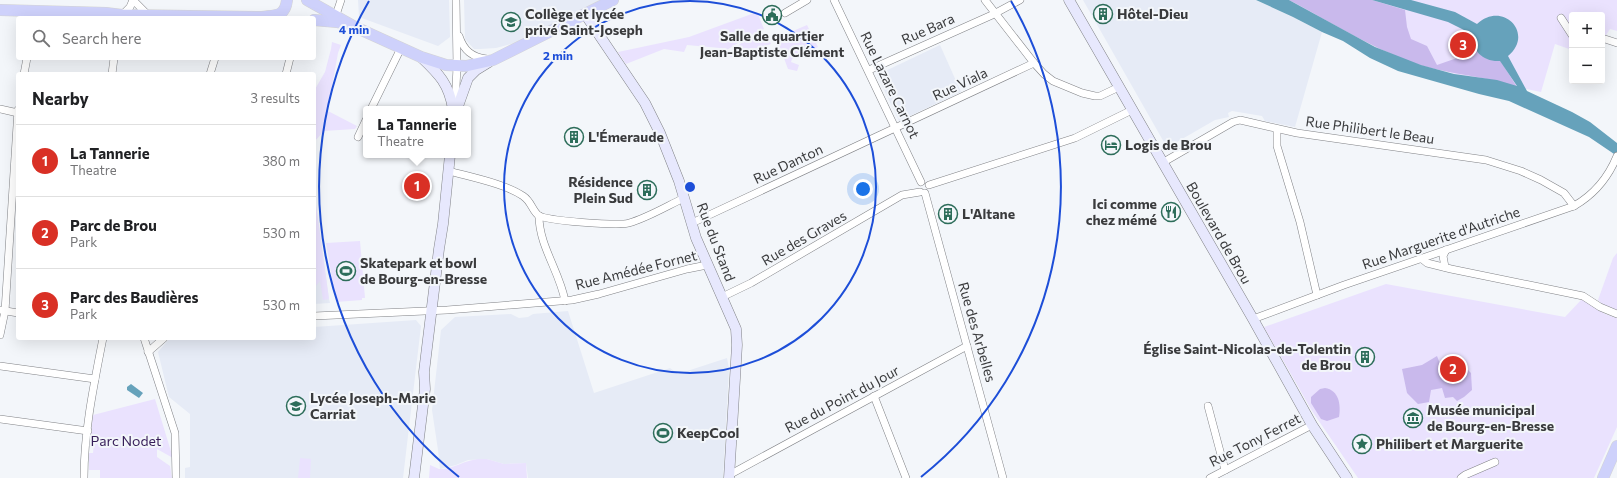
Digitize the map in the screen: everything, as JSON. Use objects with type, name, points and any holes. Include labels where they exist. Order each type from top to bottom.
[{"type":"main road","points":[[270,16],[279,15],[285,9],[288,0]]},
{"type":"main road","points":[[307,0],[355,27],[421,57],[457,67],[475,65],[493,60],[613,0]]},
{"type":"main road","points":[[0,10],[34,15],[106,14],[116,16]]},
{"type":"main road","points":[[316,20],[337,22],[355,27]]},
{"type":"main road","points":[[1603,478],[1617,446]]},
{"type":"street","points":[[122,16],[130,7],[133,0],[149,16]]},
{"type":"street","points":[[336,15],[342,0]]},
{"type":"street","points":[[455,106],[457,67],[456,0]]},
{"type":"street","points":[[785,14],[807,0]]},
{"type":"street","name":"Rue Lazare Carnot","points":[[834,0],[869,70],[921,182]]},
{"type":"street","points":[[985,0],[1034,63],[1053,81],[1082,93],[1100,96],[1119,88]]},
{"type":"street","name":"Rue Bara","points":[[869,70],[996,13],[1020,0]]},
{"type":"street","name":"Boulevard de Brou","points":[[1069,0],[1312,425],[1347,478]]},
{"type":"street","name":"Rue du Stand","points":[[585,14],[645,103],[660,133],[679,181],[707,266],[733,322],[737,337],[729,476]]},
{"type":"street","points":[[1561,18],[1569,30]]},
{"type":"street","points":[[457,32],[464,48],[470,54],[493,60]]},
{"type":"street","points":[[1605,39],[1617,43]]},
{"type":"street","points":[[372,106],[401,48]]},
{"type":"street","points":[[421,57],[445,82],[454,106]]},
{"type":"street","points":[[24,72],[27,60]]},
{"type":"street","points":[[112,72],[114,60]]},
{"type":"street","points":[[211,72],[214,60]]},
{"type":"street","points":[[286,72],[290,60]]},
{"type":"street","points":[[456,106],[468,78],[476,70],[493,60]]},
{"type":"street","name":"Rue Viala","points":[[896,128],[1034,63]]},
{"type":"street","points":[[0,109],[16,112]]},
{"type":"street","points":[[929,185],[1075,138],[1132,110]]},
{"type":"street","name":"Rue Philibert le Beau","points":[[1162,163],[1237,121],[1261,124],[1277,129],[1486,160],[1521,171],[1541,180],[1564,193],[1574,206]]},
{"type":"street","points":[[358,137],[363,126]]},
{"type":"street","name":"Rue Danton","points":[[692,223],[896,128]]},
{"type":"street","points":[[1277,129],[1277,146],[1300,222],[1317,295]]},
{"type":"street","points":[[0,335],[16,137]]},
{"type":"street","points":[[414,478],[424,389],[424,372],[450,158]]},
{"type":"street","name":"Rue Marguerite d'Autriche","points":[[1253,320],[1317,295],[1574,206],[1598,188],[1616,158]]},
{"type":"street","points":[[449,171],[472,176],[516,192],[528,200],[539,216],[554,219],[628,223],[684,198]]},
{"type":"street","points":[[921,182],[926,182],[929,185],[929,190],[922,193],[918,187],[921,182]]},
{"type":"street","name":"Rue des Graves","points":[[722,297],[751,283],[902,195],[922,193]]},
{"type":"street","name":"Rue des Arbelles","points":[[922,193],[967,346],[1003,478]]},
{"type":"street","name":"Rue Amédée Fornet","points":[[539,216],[539,228],[561,285],[565,301],[599,294],[687,269],[707,266]]},
{"type":"street","points":[[1445,267],[1443,256],[1446,250]]},
{"type":"street","points":[[1422,259],[1426,263],[1583,296],[1600,307],[1617,314]]},
{"type":"street","points":[[316,316],[565,301]]},
{"type":"street","points":[[2,310],[16,313]]},
{"type":"street","points":[[84,478],[88,431],[95,379],[103,340]]},
{"type":"street","points":[[145,340],[175,433],[176,478]]},
{"type":"street","points":[[148,352],[162,340]]},
{"type":"street","name":"Rue du Point du Jour","points":[[729,476],[967,346]]},
{"type":"street","points":[[0,366],[95,379]]},
{"type":"street","points":[[874,396],[906,478]]},
{"type":"street","points":[[1208,406],[1225,470]]},
{"type":"street","points":[[0,419],[88,431]]},
{"type":"street","name":"Rue Tony Ferret","points":[[1210,478],[1312,425]]},
{"type":"street","points":[[1461,478],[1495,462]]},
{"type":"shaded area","points":[[358,0],[449,0],[450,37],[438,46],[359,17]]},
{"type":"shaded area","name":"Collège et lycée privé Saint-Joseph","points":[[464,0],[600,0],[515,43],[496,48],[474,49],[465,39]]},
{"type":"shaded area","points":[[1083,0],[1256,0],[1322,32],[1295,127],[1265,121],[1262,116],[1232,111],[1228,113],[1229,117],[1215,120],[1170,146],[1165,144]]},
{"type":"shaded area","points":[[1289,0],[1372,0],[1405,10],[1407,27],[1411,39],[1427,46],[1437,65],[1477,51],[1485,58],[1500,60],[1517,87],[1494,80],[1435,69],[1405,60],[1371,45]]},
{"type":"shaded area","points":[[940,45],[961,92],[899,121],[877,75]]},
{"type":"shaded area","points":[[316,205],[329,299],[330,303],[316,304]]},
{"type":"shaded area","points":[[568,311],[594,393],[670,368],[678,374],[727,358],[729,369],[723,478],[528,478],[526,463],[504,464],[487,459],[468,460],[440,469],[432,410],[441,330],[455,317],[511,314],[519,318],[528,317],[533,314]]},
{"type":"shaded area","name":"Lycée Joseph-Marie Carriat","points":[[416,320],[421,326],[403,478],[185,478],[185,468],[190,467],[190,414],[169,397],[158,352],[168,340],[316,340],[316,327]]},
{"type":"shaded area","points":[[1437,356],[1446,379],[1467,369],[1471,373],[1472,390],[1457,401],[1453,397],[1445,398],[1442,388],[1431,390],[1429,402],[1418,404],[1407,393],[1402,369],[1422,365]]},
{"type":"shaded area","points":[[1320,389],[1330,389],[1336,395],[1340,408],[1339,417],[1327,421],[1321,419],[1311,403],[1311,397]]},
{"type":"green space","points":[[1289,0],[1617,0],[1617,31],[1610,29],[1605,36],[1605,12],[1569,12],[1569,49],[1555,44],[1541,92],[1454,74],[1318,17]]},
{"type":"green space","points":[[757,12],[764,29],[725,51],[720,48],[687,45],[684,52],[664,49],[626,64],[618,52],[689,37]]},
{"type":"green space","points":[[807,25],[818,47],[792,59],[791,62],[799,65],[797,71],[788,69],[778,42],[795,34],[793,31]]},
{"type":"green space","points":[[766,33],[771,44],[731,57],[726,54],[743,42]]},
{"type":"green space","points":[[332,42],[341,45],[326,110],[357,126],[355,129],[324,131],[316,140],[316,88],[325,72]]},
{"type":"green space","points":[[316,205],[329,299],[323,300],[320,281],[316,286]]},
{"type":"green space","name":"Skatepark et bowl de Bourg-en-Bresse","points":[[360,241],[365,298],[362,298],[362,300],[336,302],[326,243]]},
{"type":"green space","points":[[1617,253],[1617,311],[1603,305],[1598,300],[1613,258]]},
{"type":"green space","points":[[1386,284],[1565,317],[1582,299],[1605,314],[1617,318],[1617,427],[1594,478],[1358,478],[1312,411],[1264,327]]},
{"type":"green space","name":"Parc Nodet","points":[[155,399],[173,458],[157,449],[157,457],[170,466],[172,478],[100,478],[100,470],[89,470],[89,453],[93,453],[94,443],[90,442],[93,415]]},
{"type":"green space","points":[[300,458],[311,459],[310,478],[298,478]]},
{"type":"green space","points":[[478,459],[487,459],[504,464],[526,463],[527,478],[429,478],[430,465],[443,469]]},
{"type":"water","points":[[1256,0],[1289,0],[1375,47],[1421,65],[1454,74],[1497,80],[1517,86],[1500,61],[1488,60],[1476,50],[1472,34],[1448,22],[1372,0],[1411,0],[1455,12],[1477,24],[1487,18],[1497,16],[1505,18],[1512,23],[1517,30],[1518,38],[1515,47],[1508,56],[1527,91],[1590,122],[1617,143],[1617,156],[1589,137],[1509,101],[1398,71],[1370,58],[1343,41]]},
{"type":"water","points":[[131,384],[143,393],[139,398],[127,390],[127,387]]},
{"type":"place","name":"Hôtel-Dieu","points":[[1103,14]]},
{"type":"place","name":"Salle de quartier Jean-Baptiste Clément","points":[[772,15]]},
{"type":"place","name":"Collège et lycée privé Saint-Joseph","points":[[511,22]]},
{"type":"place","name":"Parc des Baudières","points":[[1463,45]]},
{"type":"place","name":"L'Émeraude","points":[[574,137]]},
{"type":"place","name":"Logis de Brou","points":[[1111,145]]},
{"type":"place","name":"La Tannerie","points":[[417,186]]},
{"type":"place","name":"Résidence Plein Sud","points":[[647,190]]},
{"type":"place","name":"Ici comme chez mémé","points":[[1171,212]]},
{"type":"place","name":"L'Altane","points":[[948,214]]},
{"type":"place","name":"Skatepark et bowl de Bourg-en-Bresse","points":[[346,271]]},
{"type":"place","name":"Église Saint-Nicolas-de-Tolentin de Brou","points":[[1365,357]]},
{"type":"place","name":"Parc de Brou","points":[[1453,369]]},
{"type":"place","name":"Lycée Joseph-Marie Carriat","points":[[296,406]]},
{"type":"place","name":"Musée municipal de Bourg-en-Bresse","points":[[1413,418]]},
{"type":"place","name":"KeepCool","points":[[663,433]]},
{"type":"place","name":"Philibert et Marguerite","points":[[1362,444]]}]
